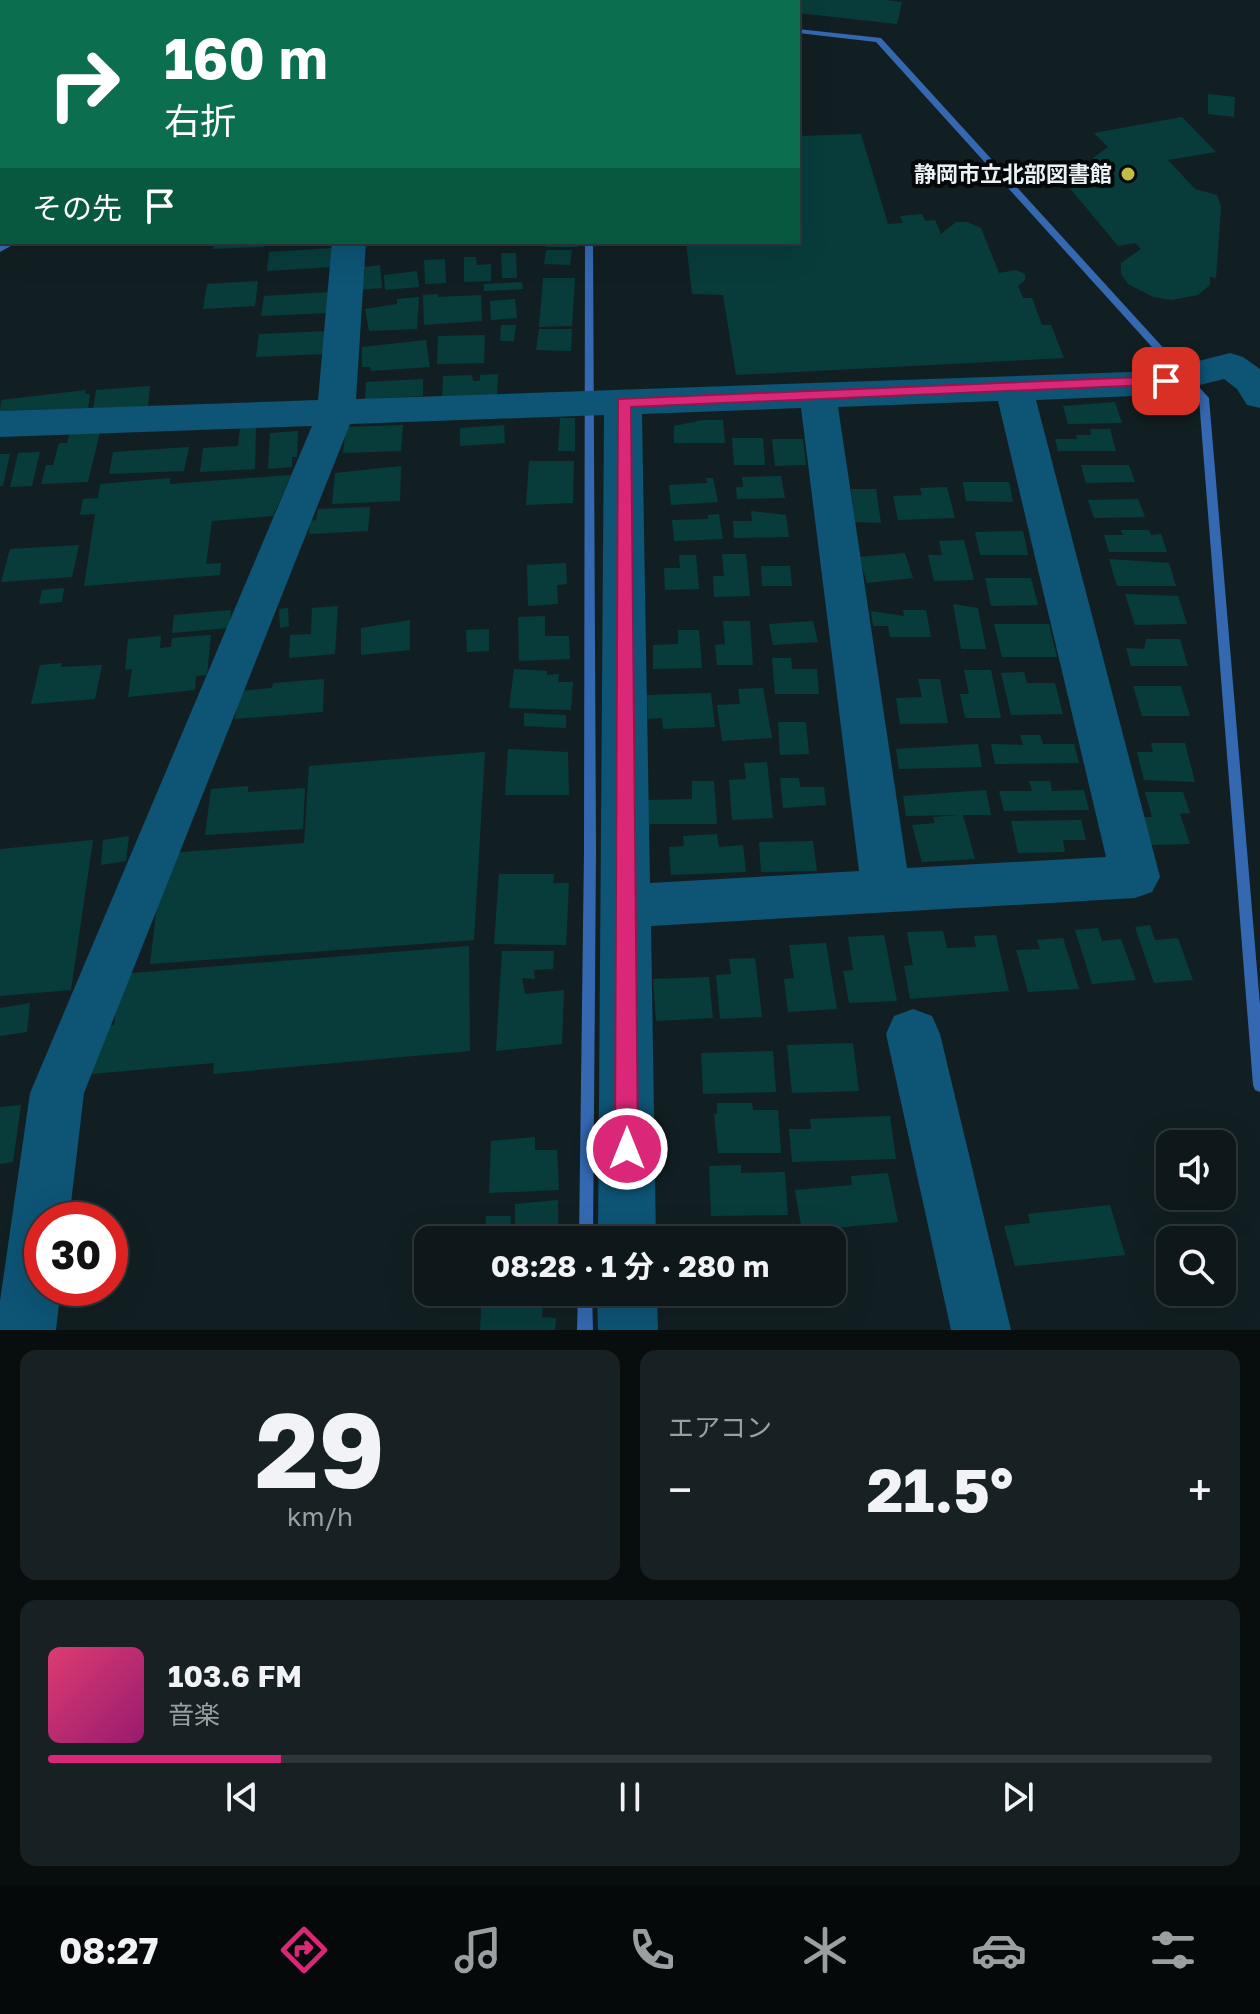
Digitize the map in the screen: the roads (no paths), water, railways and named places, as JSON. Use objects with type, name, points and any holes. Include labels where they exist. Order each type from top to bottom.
[{"type":"street","points":[[26,1330],[57,1093],[336,413],[349,244]]},
{"type":"street","points":[[0,424],[1166,381],[1230,365],[1251,381],[1260,396]]},
{"type":"street","points":[[625,906],[1135,877],[1014,388]]},
{"type":"street","points":[[818,395],[886,891]]},
{"type":"street","points":[[623,402],[627,1226]]},
{"type":"street","points":[[913,1034],[981,1330]]},
{"type":"street","points":[[627,1306],[628,1330]]},
{"type":"waterway","points":[[800,31],[878,40],[1204,398],[1260,1085]]},
{"type":"waterway","points":[[0,249],[10,244]]},
{"type":"waterway","points":[[586,1226],[590,850],[589,244]]},
{"type":"waterway","points":[[585,1306],[585,1330]]},
{"type":"place","name":"静岡市立北部図書館","points":[[1128,174]]}]
